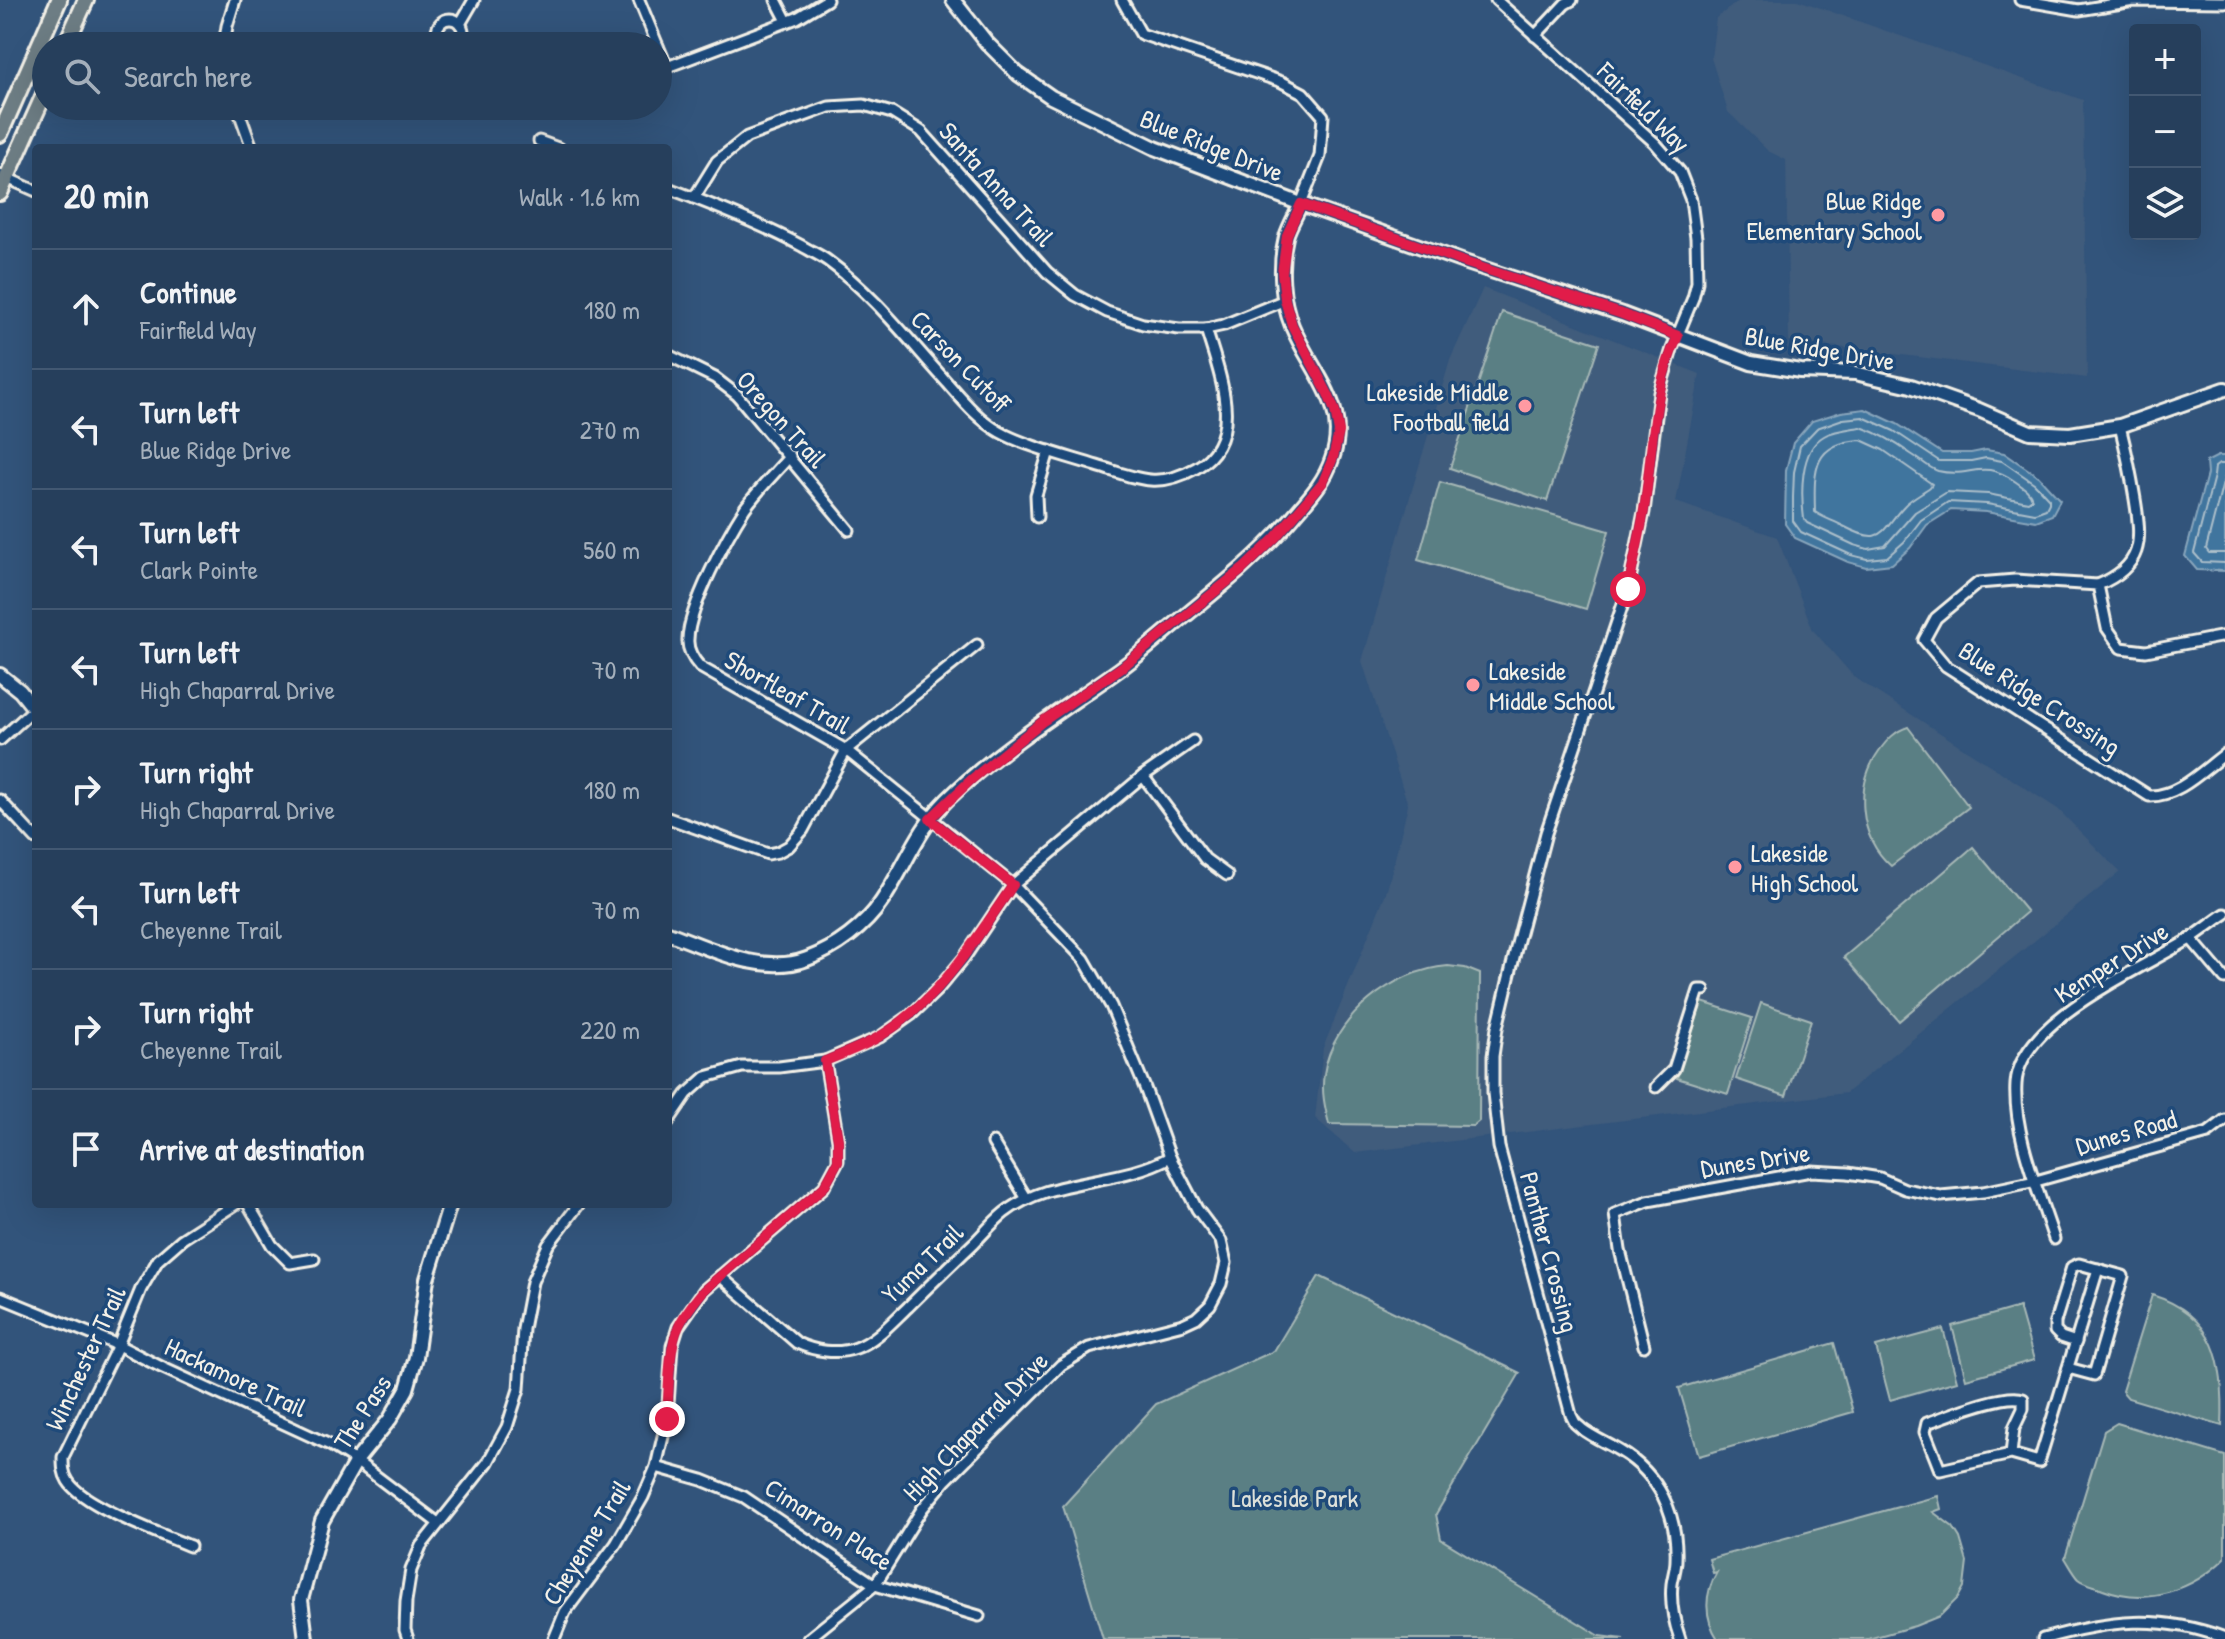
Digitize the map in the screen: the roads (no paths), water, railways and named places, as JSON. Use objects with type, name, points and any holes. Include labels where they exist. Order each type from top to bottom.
[{"type":"main road","points":[[45,32],[59,0]]},
{"type":"main road","points":[[71,32],[86,0]]},
{"type":"main road","points":[[0,134],[32,61]]},
{"type":"main road","points":[[0,193],[3,177],[32,118]]},
{"type":"street","points":[[226,32],[235,0]]},
{"type":"street","points":[[460,24],[474,0]]},
{"type":"street","points":[[639,0],[652,32]]},
{"type":"street","points":[[776,0],[787,21]]},
{"type":"street","points":[[672,65],[797,18],[827,0]]},
{"type":"street","name":"Blue Ridge Drive","points":[[953,0],[987,43],[1018,74],[1051,97],[1155,148],[1301,204],[1622,314],[1751,363],[1800,371],[1855,373],[1911,386],[2030,432],[2070,434],[2120,426],[2225,389]]},
{"type":"street","points":[[672,935],[734,959],[768,965],[804,961],[832,947],[881,904],[915,840],[930,819],[972,779],[1043,721],[1122,667],[1243,569],[1275,538],[1323,482],[1339,432],[1337,421],[1328,394],[1292,325],[1282,273],[1287,235],[1320,156],[1323,116],[1303,93],[1282,82],[1141,34],[1122,0]]},
{"type":"street","name":"Fairfield Way","points":[[1496,0],[1655,143],[1680,172],[1691,200],[1696,238],[1697,282],[1659,393],[1644,512],[1628,589],[1546,833]]},
{"type":"street","points":[[1535,36],[1572,0]]},
{"type":"street","points":[[2020,0],[2079,10],[2134,1],[2225,2]]},
{"type":"street","name":"Santa Anna Trail","points":[[694,198],[717,161],[747,137],[829,107],[864,105],[892,113],[921,131],[1047,272],[1075,295],[1107,312],[1143,324],[1206,329],[1224,325],[1285,300]]},
{"type":"street","points":[[242,120],[251,144]]},
{"type":"street","points":[[539,141],[547,144]]},
{"type":"street","points":[[3,177],[32,189]]},
{"type":"street","name":"Carson Cutoff","points":[[672,190],[778,233],[828,261],[873,301],[976,415],[1001,433],[1138,478],[1160,482],[1186,473],[1216,449],[1226,427],[1226,404],[1206,329]]},
{"type":"street","name":"Oregon Trail","points":[[672,357],[715,378],[737,395],[849,530]]},
{"type":"street","points":[[2120,426],[2140,532],[2131,562],[2114,578],[2098,585],[2107,628],[2121,648],[2146,651],[2225,636]]},
{"type":"street","points":[[1037,517],[1036,495],[1049,451]]},
{"type":"street","name":"Shortleaf Trail","points":[[790,456],[747,506],[708,576],[687,639],[691,656],[700,667],[846,750],[930,819]]},
{"type":"street","name":"Blue Ridge Crossing","points":[[2098,585],[2015,580],[1978,583],[1936,618],[1924,640],[1946,666],[2149,796],[2172,792],[2225,754]]},
{"type":"street","points":[[672,819],[768,854],[789,846],[803,830],[846,750],[977,645]]},
{"type":"street","points":[[0,675],[20,691],[32,706]]},
{"type":"street","points":[[0,740],[32,713]]},
{"type":"street","points":[[672,1116],[687,1094],[706,1077],[742,1067],[779,1067],[825,1061],[880,1037],[911,1015],[964,958],[1013,885],[1143,776],[1193,741]]},
{"type":"street","points":[[1143,776],[1205,859],[1227,875]]},
{"type":"street","points":[[0,800],[32,835]]},
{"type":"street","name":"High Chaparral Drive","points":[[808,1639],[875,1585],[922,1509],[946,1480],[1061,1365],[1089,1348],[1196,1318],[1210,1305],[1221,1284],[1226,1263],[1221,1241],[1197,1209],[1170,1157],[1111,1006],[1084,959],[1013,885],[930,819]]},
{"type":"street","name":"Panther Crossing","points":[[1546,833],[1497,1028],[1493,1056],[1495,1124],[1571,1415],[1581,1428],[1633,1459],[1653,1479],[1671,1514],[1676,1532],[1676,1556],[1671,1597],[1680,1639]]},
{"type":"street","name":"Kemper Drive","points":[[2054,1239],[2021,1137],[2016,1082],[2024,1055],[2037,1038],[2085,999],[2191,939],[2225,914]]},
{"type":"street","points":[[2191,939],[2225,979]]},
{"type":"street","points":[[1656,1087],[1674,1069],[1699,990],[1704,990]]},
{"type":"street","name":"Cheyenne Trail","points":[[554,1639],[565,1612],[616,1544],[656,1467],[667,1419],[672,1346],[678,1327],[704,1290],[824,1187],[838,1161],[838,1140],[825,1061]]},
{"type":"street","name":"Dunes Road","points":[[2036,1181],[2208,1133],[2225,1120]]},
{"type":"street","points":[[993,1143],[1027,1199]]},
{"type":"street","name":"Yuma Trail","points":[[720,1276],[797,1343],[808,1349],[842,1352],[856,1349],[890,1324],[1004,1213],[1047,1191],[1150,1167],[1170,1157]]},
{"type":"street","name":"Dunes Drive","points":[[1644,1346],[1620,1250],[1615,1214],[1673,1195],[1811,1171],[1880,1178],[1905,1189],[1941,1196],[1983,1192],[2036,1181]]},
{"type":"street","name":"Winchester Trail","points":[[190,1546],[83,1497],[67,1480],[63,1457],[118,1345],[141,1289],[158,1260],[182,1239],[230,1208]]},
{"type":"street","points":[[250,1208],[272,1245],[290,1263],[314,1259]]},
{"type":"street","name":"The Pass","points":[[306,1639],[301,1600],[322,1521],[356,1461],[390,1419],[407,1389],[416,1357],[427,1279],[449,1208]]},
{"type":"street","points":[[408,1639],[405,1630],[406,1601],[411,1570],[421,1546],[488,1462],[507,1427],[519,1389],[523,1329],[532,1282],[548,1245],[576,1208]]},
{"type":"street","points":[[2068,1368],[2094,1375],[2123,1276],[2079,1264],[2072,1267],[2055,1331],[2061,1337],[2076,1342]]},
{"type":"street","points":[[2011,1454],[2014,1428],[2023,1409],[2023,1399],[2015,1396],[1927,1424],[1925,1432],[1940,1470],[2011,1454],[2039,1462],[2098,1269]]},
{"type":"street","name":"Hackamore Trail","points":[[0,1297],[118,1345],[189,1381],[301,1430],[356,1461],[438,1523]]},
{"type":"street","name":"Cimarron Place","points":[[656,1467],[702,1480],[744,1497],[875,1585],[979,1616]]},
{"type":"street","points":[[2043,1639],[2105,1624],[2142,1621],[2188,1626],[2225,1638]]},
{"type":"water","points":[[1865,409],[1897,424],[1942,453],[1986,450],[2004,453],[2039,477],[2060,500],[2052,515],[2036,521],[1986,512],[1951,510],[1927,525],[1910,548],[1892,564],[1866,567],[1795,538],[1785,524],[1786,470],[1793,443],[1812,421]]},
{"type":"water","points":[[2225,456],[2225,571],[2197,570],[2185,556],[2207,474],[2206,462]]},
{"type":"place","name":"Blue Ridge Elementary School","points":[[1938,215]]},
{"type":"place","name":"Lakeside Middle Football field","points":[[1525,406]]},
{"type":"place","name":"Lakeside Middle School","points":[[1473,685]]},
{"type":"place","name":"Lakeside High School","points":[[1735,867]]},
{"type":"park label","name":"Lakeside Park","points":[[1295,1497]]}]
